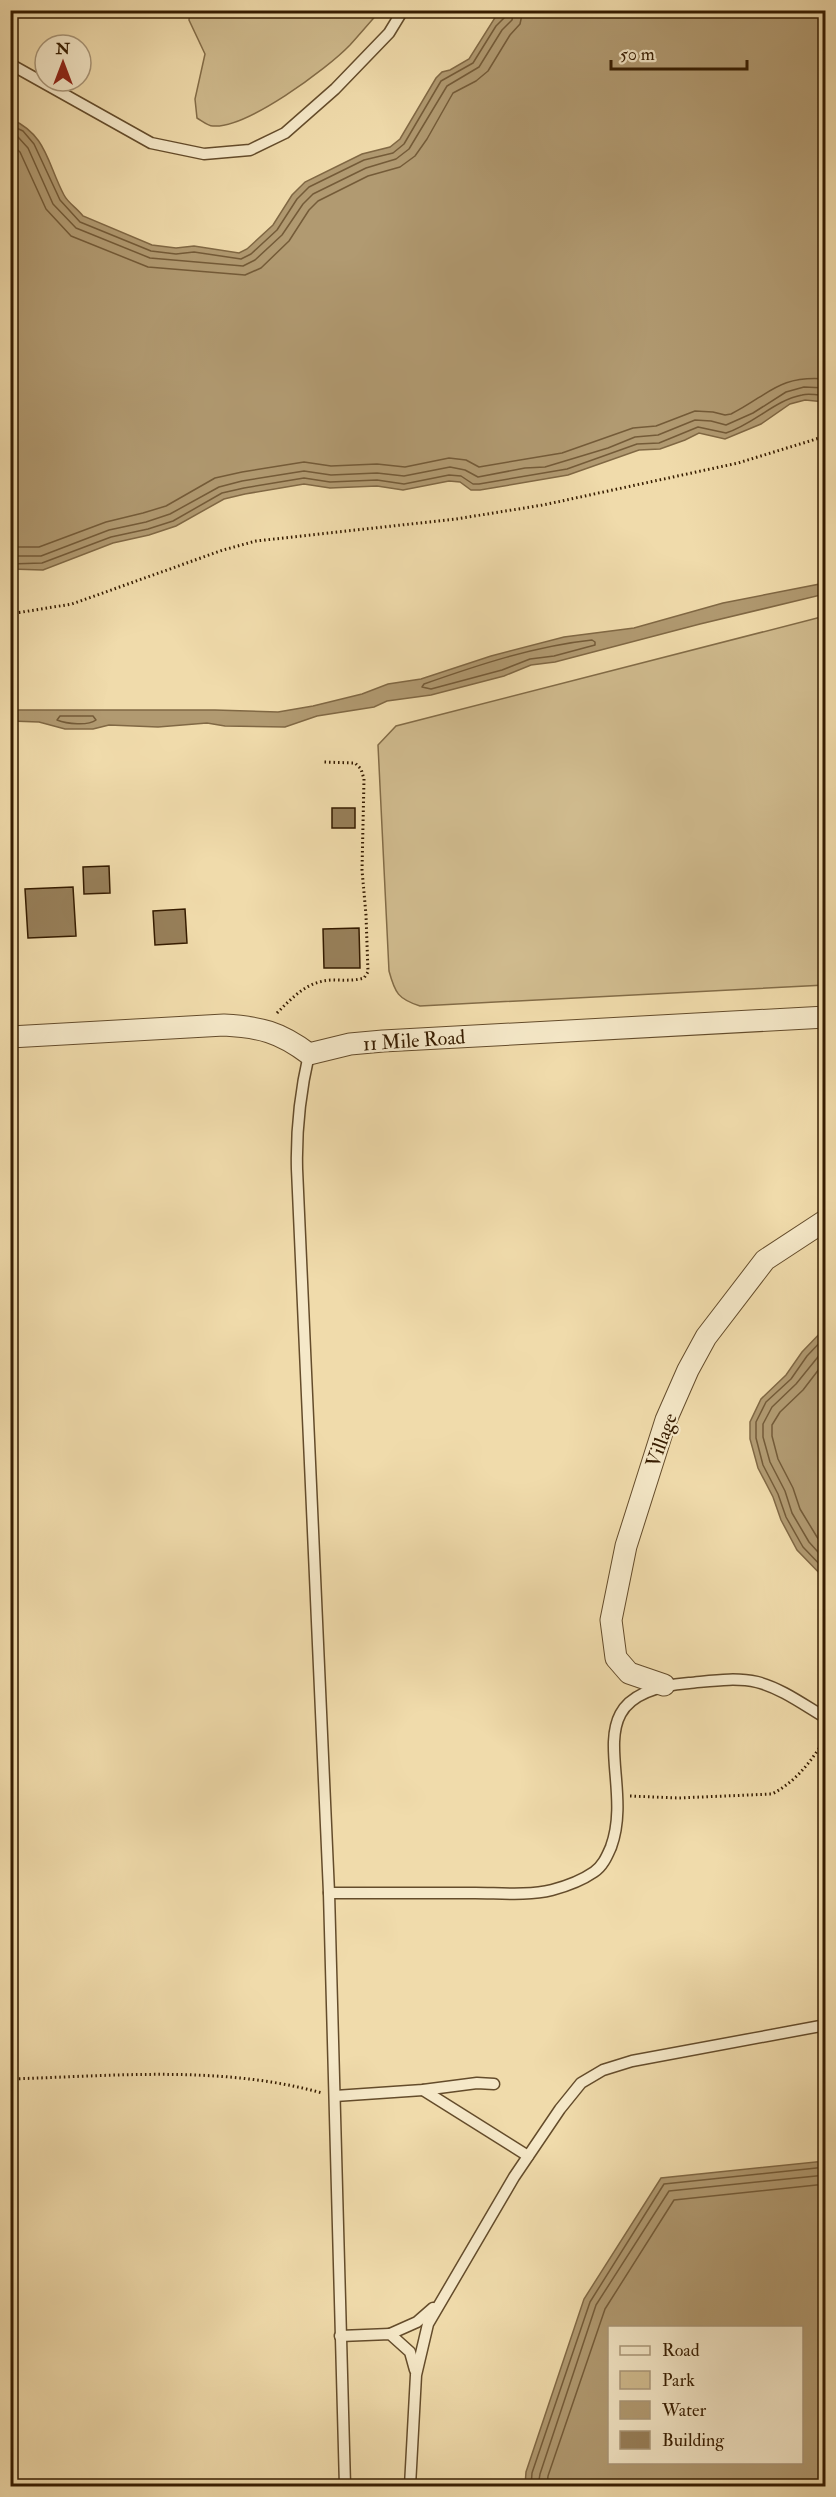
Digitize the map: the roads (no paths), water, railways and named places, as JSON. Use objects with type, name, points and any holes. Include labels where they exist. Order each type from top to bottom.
[{"type":"street","name":"11 Mile Road","points":[[309,1054],[350,1044],[383,1041],[825,1017]]},
{"type":"street","points":[[10,1037],[224,1025],[262,1029],[289,1039],[309,1054]]},
{"type":"street","name":"Village","points":[[664,1685],[629,1673],[616,1658],[611,1620],[626,1546],[666,1420],[688,1370],[706,1337],[765,1260],[825,1220]]},
{"type":"lane","points":[[10,64],[151,143],[204,154],[250,150],[285,133],[335,89],[389,33],[403,10]]},
{"type":"lane","points":[[309,1054],[296,1129],[297,1169],[329,1893],[345,2487]]},
{"type":"lane","points":[[329,1893],[550,1891],[576,1883],[596,1871],[607,1858],[615,1836],[614,1731],[622,1712],[631,1700],[644,1691],[664,1685],[735,1680],[756,1682],[774,1688],[825,1718]]},
{"type":"lane","points":[[410,2487],[416,2374],[428,2324],[528,2157],[581,2083],[603,2070],[632,2061],[825,2025]]},
{"type":"lane","points":[[335,2096],[423,2090],[477,2083],[494,2084]]},
{"type":"lane","points":[[423,2090],[528,2157]]},
{"type":"lane","points":[[340,2336],[390,2334],[417,2322],[442,2299]]},
{"type":"lane","points":[[390,2334],[410,2352],[416,2374]]},
{"type":"water","points":[[505,11],[825,11],[825,402],[805,400],[790,404],[761,424],[725,439],[699,433],[660,449],[639,450],[568,475],[480,490],[471,490],[460,482],[449,481],[403,490],[377,486],[330,488],[304,484],[245,494],[224,499],[176,526],[113,543],[43,570],[11,569],[11,119],[32,133],[39,142],[64,195],[83,216],[152,245],[176,248],[194,246],[239,253],[247,249],[273,225],[292,195],[305,182],[362,154],[390,147],[400,139],[436,78],[442,72],[469,59],[496,16]]},
{"type":"water","points":[[825,583],[825,594],[555,662],[531,665],[504,676],[431,695],[387,701],[374,707],[317,716],[285,727],[225,726],[207,723],[158,727],[109,725],[93,729],[65,729],[39,722],[11,721],[11,710],[278,712],[362,694],[388,684],[421,679],[491,656],[564,637],[634,628],[723,603]]},
{"type":"water","points":[[825,1328],[825,1579],[797,1550],[781,1520],[773,1497],[758,1468],[750,1439],[750,1422],[761,1399],[786,1375],[802,1352]]},
{"type":"water","points":[[825,2161],[825,2486],[525,2486],[526,2472],[584,2299],[661,2178]]}]
